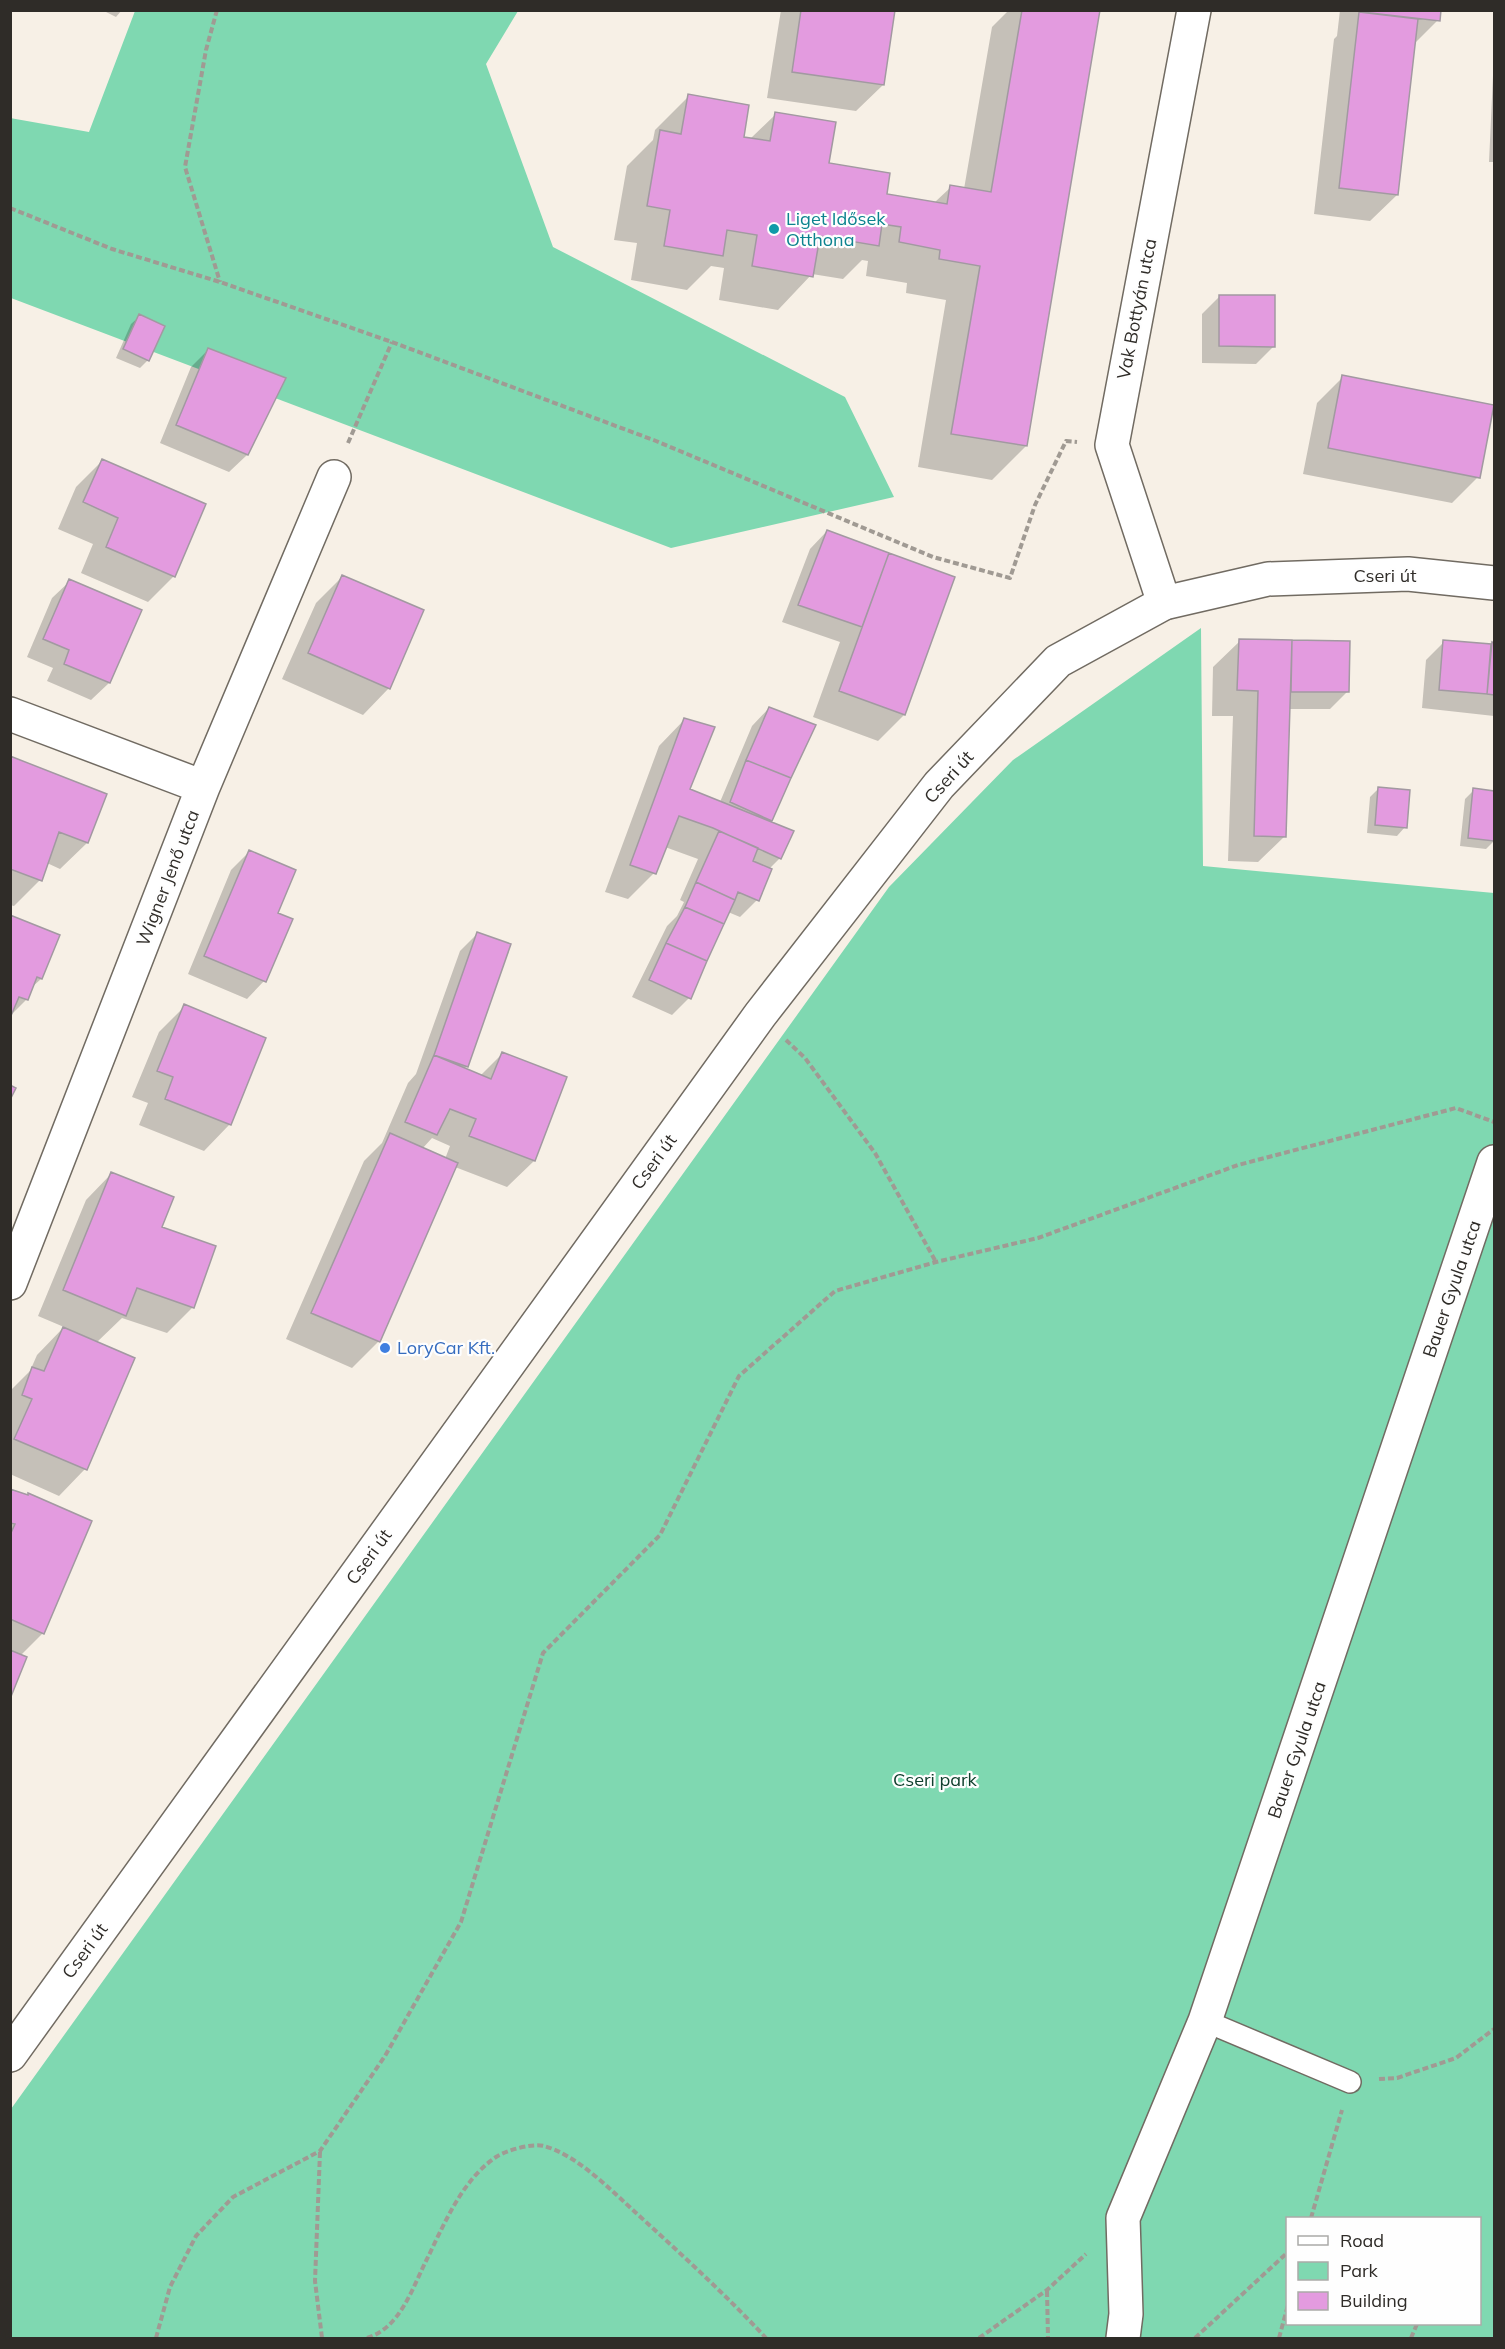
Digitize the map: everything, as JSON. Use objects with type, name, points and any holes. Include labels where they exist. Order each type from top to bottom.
[{"type":"street","name":"Vak Bottyán utca","points":[[1164,603],[1112,445],[1194,10]]},
{"type":"street","name":"Wigner Jenő utca","points":[[10,1283],[203,787],[334,477]]},
{"type":"street","name":"Cseri út","points":[[10,2055],[760,1015],[939,785],[1058,661],[1164,603],[1268,579],[1408,574],[1494,583]]},
{"type":"street","points":[[10,714],[203,787]]},
{"type":"street","name":"Bauer Gyula utca","points":[[1123,2338],[1126,2314],[1123,2218],[1205,2021],[1494,1162]]},
{"type":"lane","points":[[1205,2021],[1350,2082]]},
{"type":"path","points":[[217,10],[206,50],[185,167],[220,282]]},
{"type":"path","points":[[10,208],[111,249],[220,282],[392,342],[656,441],[933,557],[1010,578],[1035,505],[1066,441],[1112,445]]},
{"type":"path","points":[[334,477],[392,342]]},
{"type":"path","points":[[760,1015],[805,1058],[875,1153],[936,1262]]},
{"type":"path","points":[[156,2338],[170,2287],[196,2236],[233,2196],[320,2151],[385,2056],[461,1922],[543,1653],[660,1535],[739,1376],[835,1291],[936,1262],[1038,1238],[1238,1165],[1456,1108],[1494,1122]]},
{"type":"path","points":[[1311,2217],[1350,2082],[1397,2078],[1456,2058],[1494,2029]]},
{"type":"path","points":[[367,2338],[388,2326],[403,2309],[460,2196],[478,2174],[497,2157],[521,2148],[542,2145],[564,2154],[601,2181],[682,2254],[766,2338]]},
{"type":"path","points":[[320,2151],[315,2282],[322,2338]]},
{"type":"path","points":[[979,2338],[1047,2290],[1123,2218]]},
{"type":"path","points":[[1195,2338],[1286,2253]]},
{"type":"path","points":[[1047,2290],[1048,2338]]},
{"type":"path","points":[[1279,2338],[1286,2309]]},
{"type":"green space","points":[[135,11],[518,11],[486,64],[553,247],[845,397],[894,497],[671,548],[11,298],[10,118],[89,132]]},
{"type":"green space","name":"Cseri park","points":[[1201,628],[1203,866],[1494,893],[1494,2338],[11,2338],[11,2109],[889,887],[1013,760]]},
{"type":"building","points":[[801,10],[895,10],[884,85],[792,72]]},
{"type":"building","name":"Liget Idősek Otthona","points":[[1022,10],[1100,10],[1027,446],[951,434],[980,266],[939,259],[940,250],[899,242],[901,227],[882,224],[879,246],[820,236],[813,277],[752,266],[757,235],[727,230],[723,256],[664,246],[670,210],[647,206],[660,130],[681,134],[688,94],[749,105],[744,137],[770,141],[775,112],[836,122],[829,163],[890,173],[887,194],[947,204],[950,185],[991,192]]},
{"type":"building","points":[[1362,10],[1441,10],[1440,21],[1362,12]]},
{"type":"building","points":[[1359,12],[1418,19],[1398,195],[1339,188]]},
{"type":"building","points":[[1219,295],[1275,295],[1275,347],[1219,346]]},
{"type":"building","points":[[139,314],[165,326],[149,361],[123,349]]},
{"type":"building","points":[[208,348],[286,378],[248,455],[176,425]]},
{"type":"building","points":[[1342,375],[1494,405],[1480,478],[1328,448]]},
{"type":"building","points":[[102,459],[206,504],[175,577],[106,547],[118,518],[83,502]]},
{"type":"building","points":[[827,530],[889,553],[862,627],[798,605]]},
{"type":"building","points":[[889,553],[955,577],[905,715],[839,691]]},
{"type":"building","points":[[342,575],[424,610],[390,689],[308,653]]},
{"type":"building","points":[[69,579],[142,610],[110,683],[64,664],[69,650],[43,639]]},
{"type":"building","points":[[1239,639],[1292,640],[1286,837],[1254,836],[1258,691],[1237,690]]},
{"type":"building","points":[[1292,640],[1350,641],[1349,692],[1291,692]]},
{"type":"building","points":[[1443,640],[1491,644],[1487,694],[1439,690]]},
{"type":"building","points":[[1492,642],[1494,643],[1494,695],[1487,694]]},
{"type":"building","points":[[769,707],[816,725],[791,778],[746,760]]},
{"type":"building","points":[[684,718],[715,727],[690,789],[794,831],[781,859],[713,828],[679,816],[656,874],[630,865]]},
{"type":"building","points":[[10,756],[107,794],[88,843],[59,832],[42,881],[10,869]]},
{"type":"building","points":[[746,760],[791,778],[772,821],[730,802]]},
{"type":"building","points":[[1378,787],[1410,790],[1407,828],[1375,825]]},
{"type":"building","points":[[1473,788],[1494,791],[1494,841],[1468,838]]},
{"type":"building","points":[[719,831],[758,848],[753,861],[772,869],[759,901],[738,892],[735,900],[696,882]]},
{"type":"building","points":[[249,850],[296,870],[278,913],[293,919],[266,982],[204,956]]},
{"type":"building","points":[[696,882],[735,900],[724,924],[685,907]]},
{"type":"building","points":[[685,907],[724,924],[707,961],[666,943]]},
{"type":"building","points":[[10,915],[60,935],[42,979],[37,977],[28,1000],[19,997],[10,1018]]},
{"type":"building","points":[[477,932],[511,944],[468,1067],[434,1055]]},
{"type":"building","points":[[666,943],[707,961],[691,999],[649,980]]},
{"type":"building","points":[[184,1004],[266,1038],[231,1125],[165,1099],[173,1077],[157,1071]]},
{"type":"building","points":[[502,1052],[567,1077],[535,1161],[469,1136],[476,1119],[450,1109],[437,1135],[405,1122],[434,1055],[491,1079]]},
{"type":"building","points":[[10,1085],[16,1088],[10,1100]]},
{"type":"building","points":[[390,1133],[458,1163],[380,1342],[311,1313]]},
{"type":"building","points":[[111,1172],[174,1197],[162,1227],[216,1246],[194,1308],[137,1288],[126,1316],[63,1290]]},
{"type":"building","points":[[63,1327],[135,1358],[87,1470],[14,1439],[32,1399],[22,1395],[32,1367],[44,1371]]},
{"type":"building","points":[[10,1489],[28,1495],[28,1493],[92,1521],[44,1634],[10,1619],[10,1535],[15,1524],[10,1523]]},
{"type":"building","points":[[10,1650],[27,1657],[10,1699]]},
{"type":"place","name":"Liget Idősek Otthona","points":[[774,229]]},
{"type":"place","name":"LoryCar Kft.","points":[[385,1348]]}]
